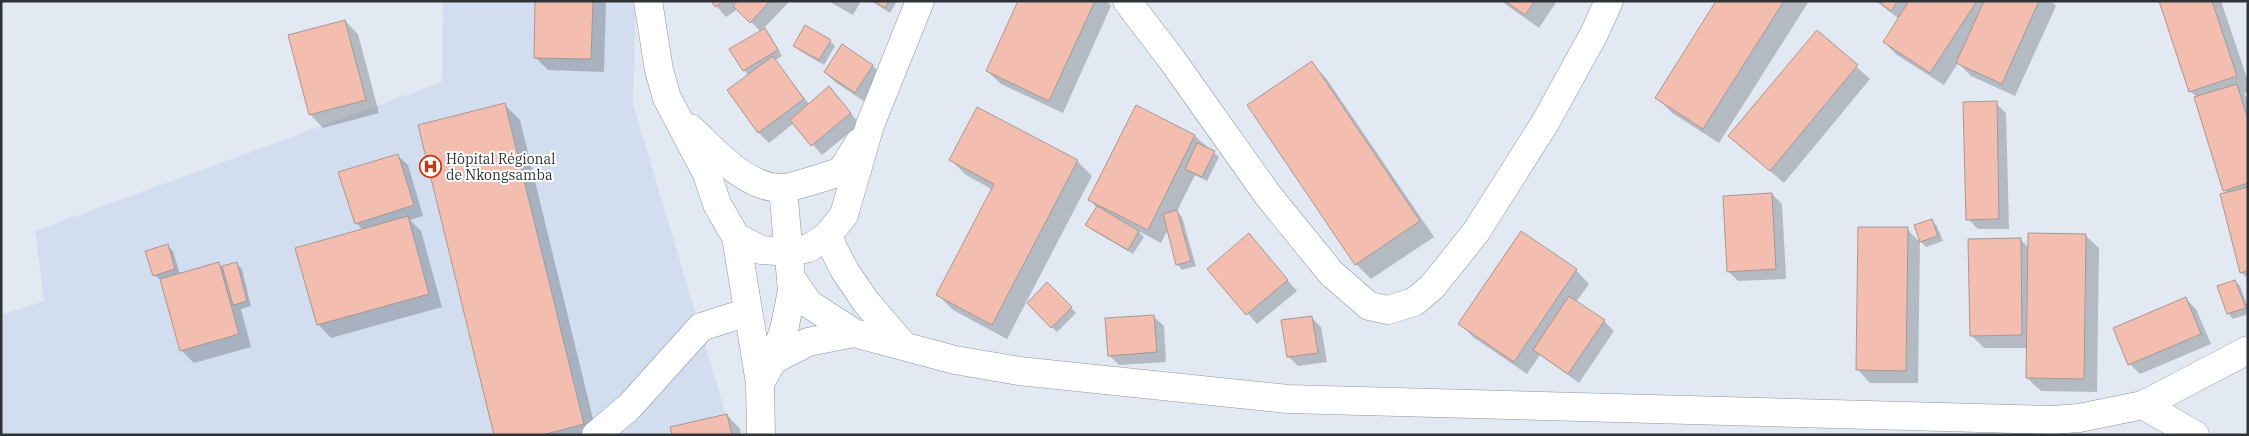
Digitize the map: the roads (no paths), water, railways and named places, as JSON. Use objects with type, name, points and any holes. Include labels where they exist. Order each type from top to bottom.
[{"type":"street","points":[[648,1],[659,70],[667,98],[707,174],[717,204],[736,237],[748,312],[766,371]]},
{"type":"street","points":[[790,265],[808,248],[827,236],[844,215],[870,125],[920,1]]},
{"type":"street","points":[[1127,1],[1172,60],[1267,194],[1331,273],[1370,306],[1388,310],[1414,302],[1432,287],[1476,232],[1545,123],[1594,34],[1609,1]]},
{"type":"street","points":[[675,114],[729,164],[760,185],[783,188],[841,172],[870,125]]},
{"type":"street","points":[[761,435],[766,371],[784,330],[792,291],[783,188]]},
{"type":"street","points":[[827,236],[855,286],[902,345]]},
{"type":"street","points":[[736,237],[790,265],[810,304],[854,333],[955,360],[1018,371],[1288,399],[2053,420],[2079,418],[2143,405],[2248,350]]},
{"type":"street","points":[[596,435],[629,407],[701,327],[748,312]]},
{"type":"street","points":[[766,371],[808,342],[854,333]]},
{"type":"street","points":[[2143,405],[2195,435]]},
{"type":"place","name":"Hôpital Régional de Nkongsamba","points":[[430,167]]}]
